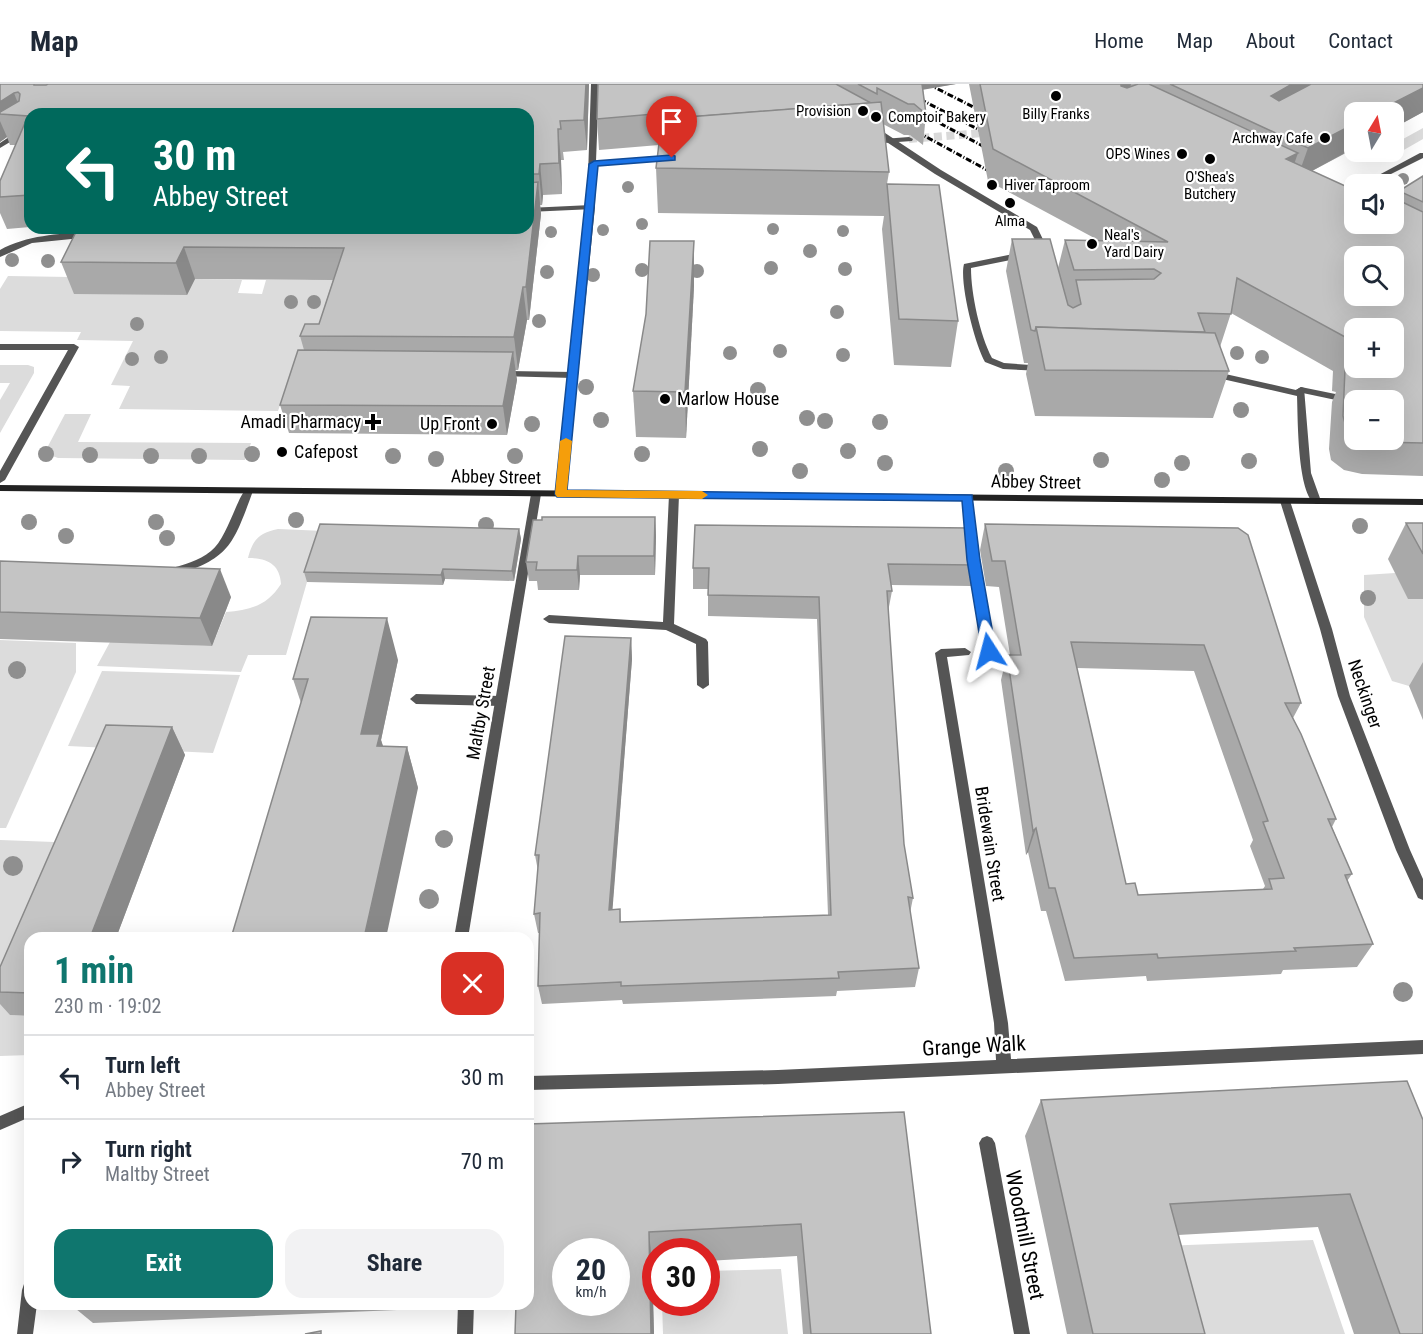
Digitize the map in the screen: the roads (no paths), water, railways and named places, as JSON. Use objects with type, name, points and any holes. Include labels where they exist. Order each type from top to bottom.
[{"type":"main road","name":"Abbey Street","points":[[0,488],[1423,502]]},
{"type":"street","points":[[561,494],[591,207],[595,84]]},
{"type":"street","points":[[867,126],[1034,229],[1044,248],[1050,268]]},
{"type":"street","points":[[0,146],[24,131]]},
{"type":"street","points":[[865,143],[909,139]]},
{"type":"street","points":[[1385,174],[1423,155]]},
{"type":"street","points":[[594,164],[687,157]]},
{"type":"street","points":[[534,210],[591,207]]},
{"type":"street","points":[[0,254],[13,245],[41,238],[99,235]]},
{"type":"street","points":[[1044,248],[1015,258],[971,264],[966,270],[982,349],[988,360],[1003,366],[1048,369]]},
{"type":"street","points":[[0,347],[74,347],[0,480]]},
{"type":"street","points":[[1199,372],[1344,399]]},
{"type":"street","points":[[482,374],[573,375]]},
{"type":"street","points":[[1301,392],[1306,472],[1316,501]]},
{"type":"street","points":[[158,573],[195,567],[214,557],[227,543],[248,491]]},
{"type":"street","name":"Maltby Street","points":[[462,932],[536,494]]},
{"type":"street","points":[[668,626],[674,495]]},
{"type":"street","points":[[968,498],[974,560],[989,651]]},
{"type":"street","name":"Neckinger","points":[[1285,501],[1326,628],[1344,696],[1403,850],[1423,894]]},
{"type":"street","points":[[549,619],[668,626],[702,642],[703,685]]},
{"type":"street","name":"Bridewain Street","points":[[965,652],[941,653],[1001,1023],[1004,1065]]},
{"type":"street","points":[[416,699],[501,701]]},
{"type":"street","name":"Grange Walk","points":[[534,1083],[778,1077],[1423,1047]]},
{"type":"street","points":[[0,1123],[24,1113]]},
{"type":"street","name":"Woodmill Street","points":[[987,1143],[1023,1334]]},
{"type":"street","points":[[25,1334],[28,1310]]},
{"type":"street","points":[[465,1334],[466,1310]]},
{"type":"tunnel","points":[[909,139],[995,132]]},
{"type":"railway","points":[[891,84],[991,136]]},
{"type":"railway","points":[[928,84],[987,114]]},
{"type":"railway","points":[[911,108],[996,153]]},
{"type":"railway","points":[[908,127],[1000,177]]},
{"type":"place","name":"Billy Franks","points":[[1056,96]]},
{"type":"place","name":"Provision","points":[[863,111]]},
{"type":"place","name":"Comptoir Bakery","points":[[876,117]]},
{"type":"place","name":"Archway Cafe","points":[[1325,138]]},
{"type":"place","name":"OPS Wines","points":[[1182,154]]},
{"type":"place","name":"O'Shea's Butchery","points":[[1210,159]]},
{"type":"place","name":"Hiver Taproom","points":[[992,185]]},
{"type":"place","name":"Alma","points":[[1010,203]]},
{"type":"place","name":"Neal's Yard Dairy","points":[[1092,244]]},
{"type":"place","name":"Marlow House","points":[[665,399]]},
{"type":"place","name":"Amadi Pharmacy","points":[[373,422]]},
{"type":"place","name":"Up Front","points":[[492,424]]},
{"type":"place","name":"Cafepost","points":[[282,452]]}]
